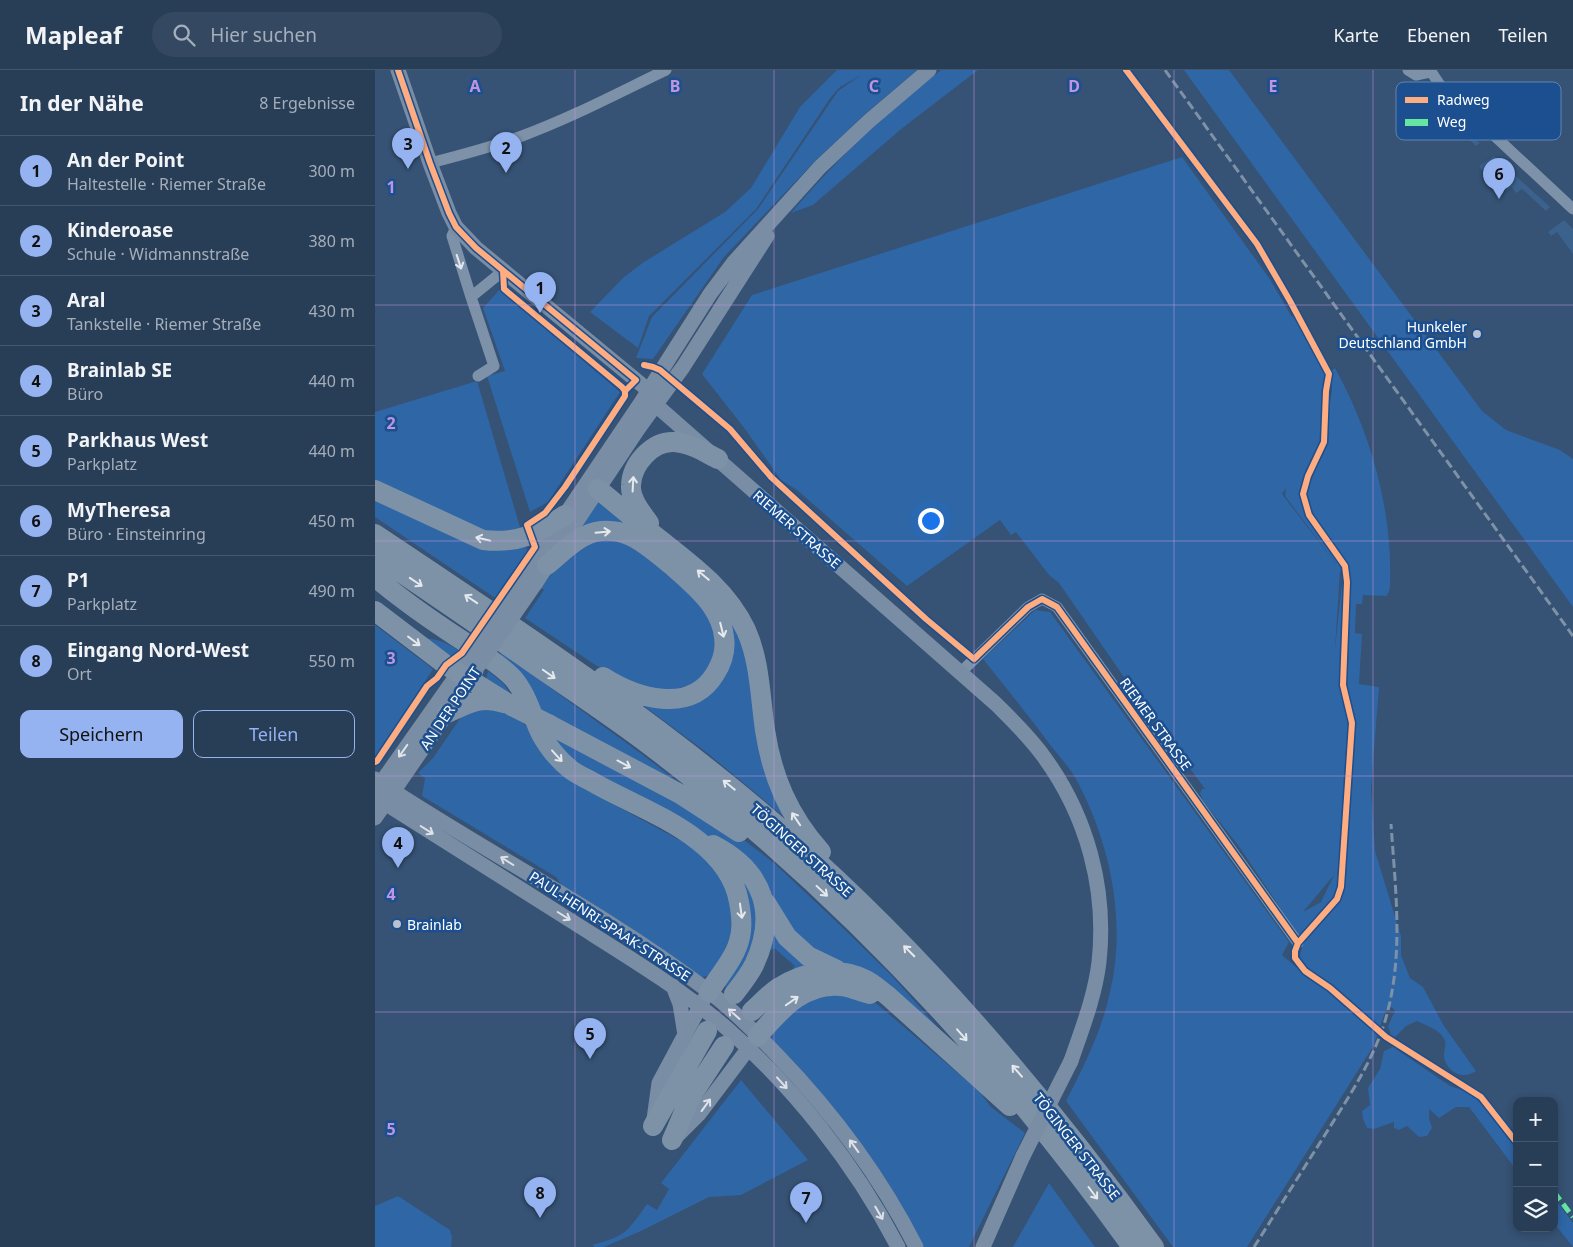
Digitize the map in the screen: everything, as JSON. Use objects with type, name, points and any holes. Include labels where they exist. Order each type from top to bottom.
[{"type":"highway","points":[[662,541],[633,498],[631,485],[637,465],[649,451],[662,444],[671,442],[695,448],[718,459]]},
{"type":"highway","points":[[375,490],[483,540],[501,542],[531,536],[565,515]]},
{"type":"highway","points":[[590,490],[662,541],[710,581],[735,610],[745,629],[755,659],[765,730],[774,774],[792,813],[813,844],[836,869],[857,900]]},
{"type":"highway","points":[[547,564],[585,536],[607,530],[623,533],[650,549],[706,598],[716,614],[724,637],[724,652],[720,664],[709,682],[697,692],[670,699],[651,698],[633,692],[613,683],[580,663],[555,655]]},
{"type":"highway","name":"TÖGINGER STRASSE","points":[[375,534],[555,655],[663,733],[791,837],[919,961],[978,1025],[1101,1174],[1154,1247]]},
{"type":"highway","name":"TÖGINGER STRASSE","points":[[375,555],[652,747],[786,858],[860,927],[930,999],[1004,1083],[1063,1155],[1132,1247]]},
{"type":"highway","points":[[375,577],[418,611],[501,666],[514,680],[525,698],[542,736],[555,754],[571,770],[723,850],[736,859],[753,878],[787,937],[808,956],[839,971],[866,980],[888,996],[1063,1155]]},
{"type":"highway","points":[[375,612],[446,665],[469,669],[512,706]]},
{"type":"highway","points":[[447,713],[475,701],[487,699],[512,706],[682,795],[757,844],[786,858]]},
{"type":"highway","points":[[684,831],[714,855],[724,866],[738,894],[741,914],[742,926],[737,947],[705,999]]},
{"type":"highway","points":[[734,994],[753,967],[764,939],[766,914],[762,896]]},
{"type":"highway","points":[[752,1011],[778,988],[793,980],[826,971],[839,971]]},
{"type":"highway","points":[[753,1042],[783,1007],[802,994],[822,987],[845,987],[873,996],[887,1004],[904,1010]]},
{"type":"highway","points":[[653,1126],[707,1031]]},
{"type":"highway","points":[[672,1140],[690,1098],[724,1046]]},
{"type":"street","points":[[398,70],[430,163],[456,227],[476,248],[648,390],[652,407]]},
{"type":"street","points":[[430,163],[484,149],[566,119],[666,70]]},
{"type":"street","name":"AN DER POINT","points":[[529,580],[547,564],[590,490],[633,424],[648,390],[709,294],[752,241],[780,213],[820,167],[869,121],[929,70]]},
{"type":"street","points":[[1408,70],[1416,75],[1430,71],[1438,82]]},
{"type":"street","points":[[1499,140],[1573,209]]},
{"type":"street","name":"AN DER POINT","points":[[633,424],[652,407],[723,308],[780,213]]},
{"type":"street","points":[[456,227],[452,236],[494,366],[478,376]]},
{"type":"street","name":"AN DER POINT","points":[[648,390],[657,386],[702,319],[757,251]]},
{"type":"street","points":[[471,297],[503,270]]},
{"type":"street","name":"RIEMER STRASSE","points":[[652,407],[718,459],[996,704],[1021,729],[1044,757],[1060,780],[1073,806],[1090,850],[1096,878],[1101,933],[1099,963],[1093,992],[1071,1061],[1023,1156],[983,1247]]},
{"type":"street","name":"AN DER POINT","points":[[381,791],[469,669],[529,580],[565,515],[590,490]]},
{"type":"street","name":"RIEMER STRASSE","points":[[960,673],[1028,607],[1042,599],[1057,607],[1298,942]]},
{"type":"street","name":"AN DER POINT","points":[[381,791],[447,713],[469,669]]},
{"type":"street","points":[[375,818],[381,791]]},
{"type":"street","name":"PAUL-HENRI-SPAAK-STRASSE","points":[[381,791],[655,952],[827,1109],[892,1202],[917,1247]]},
{"type":"street","name":"PAUL-HENRI-SPAAK-STRASSE","points":[[381,791],[591,933],[673,985],[705,999]]},
{"type":"street","points":[[591,933],[600,918]]},
{"type":"street","points":[[673,985],[680,1004],[685,1035]]},
{"type":"street","points":[[653,1126],[659,1083],[705,999]]},
{"type":"street","points":[[672,1140],[699,1114],[753,1042]]},
{"type":"street","name":"PAUL-HENRI-SPAAK-STRASSE","points":[[753,1042],[861,1184],[898,1247]]},
{"type":"shaded area","points":[[837,70],[917,70],[865,114],[817,159],[724,257],[653,359],[636,358],[652,317],[758,209],[838,91],[861,75],[840,87],[831,97],[756,209],[649,316],[638,348],[590,312],[624,277],[644,262],[725,212],[751,188],[800,107]]},
{"type":"shaded area","points":[[941,70],[978,70],[900,130],[813,205],[791,213],[862,137]]},
{"type":"shaded area","points":[[1184,70],[1229,70],[1482,411],[1506,430],[1560,450],[1573,459],[1573,607]]},
{"type":"shaded area","points":[[1470,140],[1477,140],[1480,143],[1476,146]]},
{"type":"shaded area","points":[[1494,156],[1550,207],[1546,211],[1522,189],[1516,193],[1512,187],[1506,191],[1488,166],[1482,170],[1479,166]]},
{"type":"shaded area","points":[[1182,157],[1269,278],[1292,317],[1296,315],[1302,320],[1329,367],[1324,414],[1328,413],[1332,390],[1331,371],[1335,368],[1348,393],[1369,446],[1377,473],[1388,529],[1390,558],[1390,589],[1387,596],[1363,595],[1362,604],[1356,604],[1355,633],[1362,634],[1359,684],[1379,687],[1371,789],[1375,851],[1401,936],[1401,955],[1410,978],[1423,987],[1444,1026],[1476,1071],[1468,1075],[1461,1075],[1450,1069],[1444,1059],[1445,1041],[1442,1036],[1436,1030],[1417,1021],[1406,1026],[1395,1037],[1391,1035],[1388,1026],[1395,1011],[1392,1007],[1385,1012],[1374,1045],[1247,1247],[1173,1247],[1066,1101],[1097,1034],[1110,992],[1117,938],[1112,882],[1098,829],[1076,779],[983,659],[1035,610],[1050,612],[1289,942],[1282,955],[1303,973],[1300,955],[1304,940],[1295,933],[1238,845],[1203,801],[1200,793],[1202,789],[1205,789],[1139,699],[1059,583],[1049,575],[1016,532],[1011,535],[1000,520],[907,586],[797,490],[781,480],[745,429],[702,374],[752,295]],"holes":[[[1286,488],[1285,496],[1340,569],[1282,494]],[[1340,571],[1343,574],[1335,649]],[[1334,875],[1321,902],[1303,912]]]},
{"type":"shaded area","points":[[1564,220],[1573,229],[1573,254],[1557,232],[1551,236],[1548,232]]},
{"type":"shaded area","points":[[500,289],[620,392],[548,502],[530,512],[487,376],[505,371],[483,308]]},
{"type":"shaded area","points":[[477,381],[522,534],[482,531],[375,481],[375,412]]},
{"type":"shaded area","points":[[375,496],[524,543],[528,551],[495,598],[375,517]]},
{"type":"shaded area","points":[[597,501],[644,538],[569,539]]},
{"type":"shaded area","points":[[606,535],[630,542],[661,566],[665,574],[677,579],[718,627],[719,652],[699,683],[659,693],[612,676],[525,618],[544,590],[541,588],[556,568],[579,546]]},
{"type":"shaded area","points":[[645,539],[704,586],[743,639],[794,825],[706,752],[637,701],[689,704],[733,643]]},
{"type":"shaded area","points":[[375,625],[433,669],[375,758]]},
{"type":"shaded area","points":[[420,638],[441,641],[459,651],[450,656]]},
{"type":"shaded area","points":[[501,652],[702,800],[534,706],[498,657]]},
{"type":"shaded area","points":[[488,671],[503,683],[517,703],[486,679]]},
{"type":"shaded area","points":[[489,705],[524,723],[538,745],[583,788],[687,844],[717,865],[733,892],[735,927],[713,974],[700,978],[563,887],[556,877],[422,796],[425,778],[418,773],[433,758],[461,717]]},
{"type":"shaded area","points":[[550,733],[740,837],[774,863],[892,976],[968,1061],[841,965],[791,933],[761,878],[577,768]]},
{"type":"shaded area","points":[[731,861],[757,899],[755,949],[727,988],[723,984],[732,972]]},
{"type":"shaded area","points":[[773,923],[821,967],[788,975],[795,966],[774,948],[770,951]]},
{"type":"shaded area","points":[[818,995],[864,997],[877,1004],[979,1091],[991,1107],[1025,1133],[969,1247],[923,1247],[771,1040],[778,1024],[789,1012]]},
{"type":"shaded area","points":[[1393,1047],[1450,1086],[1471,1093],[1513,1143],[1513,1166],[1469,1107],[1456,1107],[1439,1118],[1429,1109],[1432,1128],[1427,1136],[1419,1137],[1407,1126],[1399,1130],[1394,1128],[1394,1122],[1374,1129],[1367,1128],[1362,1111],[1370,1105],[1368,1088],[1380,1069],[1384,1051]]},
{"type":"shaded area","points":[[741,1080],[808,1160],[741,1195],[709,1197],[604,1247],[592,1245],[612,1239],[625,1232],[647,1204],[657,1210],[669,1189],[661,1183]]},
{"type":"shaded area","points":[[1049,1183],[1095,1247],[1013,1247]]},
{"type":"shaded area","points":[[398,1196],[450,1230],[452,1237],[451,1247],[375,1247],[375,1206]]},
{"type":"shaded area","points":[[1558,1203],[1573,1223],[1573,1247],[1558,1228]]},
{"type":"railway","points":[[1165,70],[1573,636]]},
{"type":"railway","points":[[1254,1247],[1362,1075],[1384,1024],[1393,984],[1397,938],[1391,824]]},
{"type":"marked path","points":[[1558,1197],[1573,1217]]},
{"type":"cycle path","points":[[375,762],[427,686],[437,678],[446,665],[462,653],[535,547],[527,525],[545,513],[565,487],[625,396],[625,391],[636,380],[476,248],[456,227],[430,163],[398,70]]},
{"type":"cycle path","points":[[1126,70],[1257,244],[1329,374],[1326,391],[1324,442],[1308,476],[1303,494],[1309,515],[1345,566],[1347,582],[1343,685],[1352,723],[1341,887],[1337,899],[1298,943],[1295,958],[1305,971],[1330,988],[1386,1037],[1481,1097],[1516,1142]]},
{"type":"cycle path","points":[[503,271],[504,289],[625,391]]},
{"type":"cycle path","points":[[644,365],[660,370],[730,429],[771,477],[926,619],[974,659],[1028,607],[1042,599],[1057,607],[1298,943]]},
{"type":"place","name":"Aral","points":[[408,169]]},
{"type":"place","name":"Kinderoase","points":[[506,173]]},
{"type":"place","name":"MyTheresa","points":[[1499,199]]},
{"type":"place","name":"An der Point","points":[[540,313]]},
{"type":"place","name":"Hunkeler Deutschland GmbH","points":[[1477,334]]},
{"type":"place","name":"Brainlab SE","points":[[398,868]]},
{"type":"place","name":"Brainlab","points":[[397,924]]},
{"type":"place","name":"Parkhaus West","points":[[590,1059]]},
{"type":"place","name":"Eingang Nord-West","points":[[540,1218]]},
{"type":"place","name":"P1","points":[[806,1223]]}]
